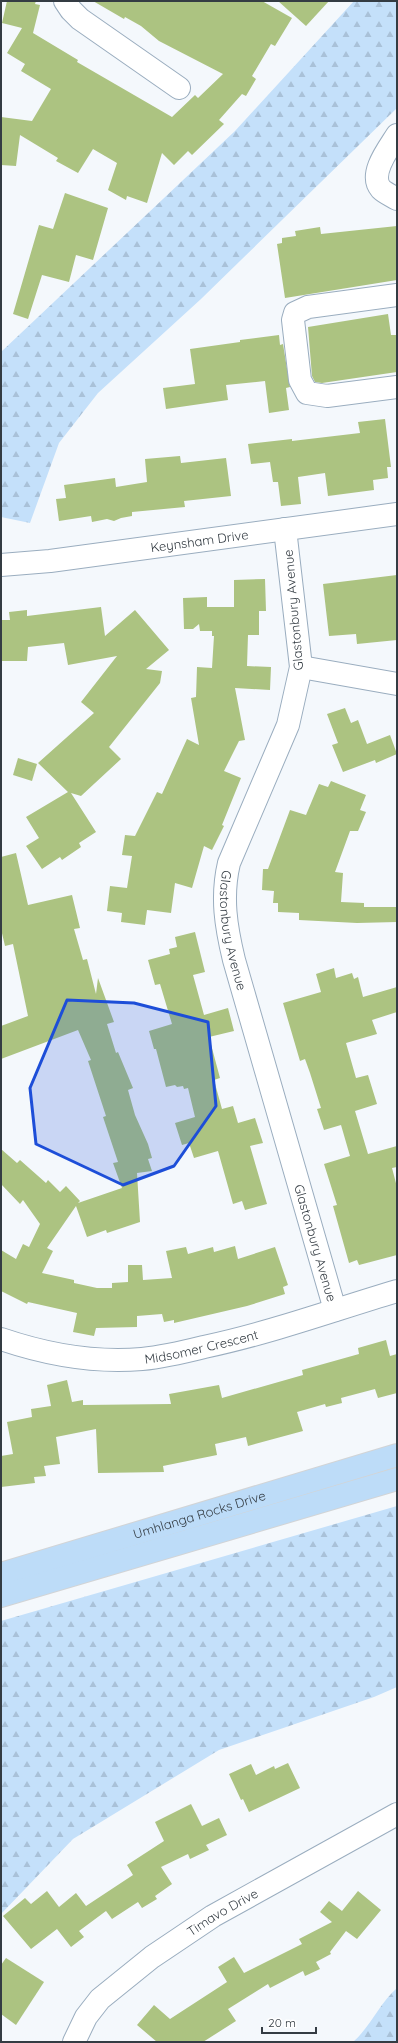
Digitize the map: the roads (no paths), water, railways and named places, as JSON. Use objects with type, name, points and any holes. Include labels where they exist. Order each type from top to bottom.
[{"type":"main road","name":"Umhlanga Rocks Drive","points":[[1,1574],[397,1455]]},
{"type":"main road","name":"Umhlanga Rocks Drive","points":[[1,1596],[397,1479]]},
{"type":"street","points":[[65,1],[80,19],[179,88]]},
{"type":"street","points":[[397,135],[379,166],[377,177],[380,188],[397,199]]},
{"type":"street","points":[[397,295],[308,307],[296,313],[293,320],[300,380],[307,393],[327,396],[397,386]]},
{"type":"street","name":"Keynsham Drive","points":[[1,565],[50,561],[397,514]]},
{"type":"street","name":"Glastonbury Avenue","points":[[285,529],[301,667],[288,725],[229,863],[225,880],[224,913],[236,968],[335,1310]]},
{"type":"street","points":[[301,667],[397,684]]},
{"type":"street","name":"Midsomer Crescent","points":[[1,1339],[42,1351],[68,1356],[141,1359],[173,1354],[244,1338],[397,1291]]},
{"type":"street","name":"Timavo Drive","points":[[74,2042],[86,2017],[100,1999],[152,1957],[213,1916],[397,1814]]}]
